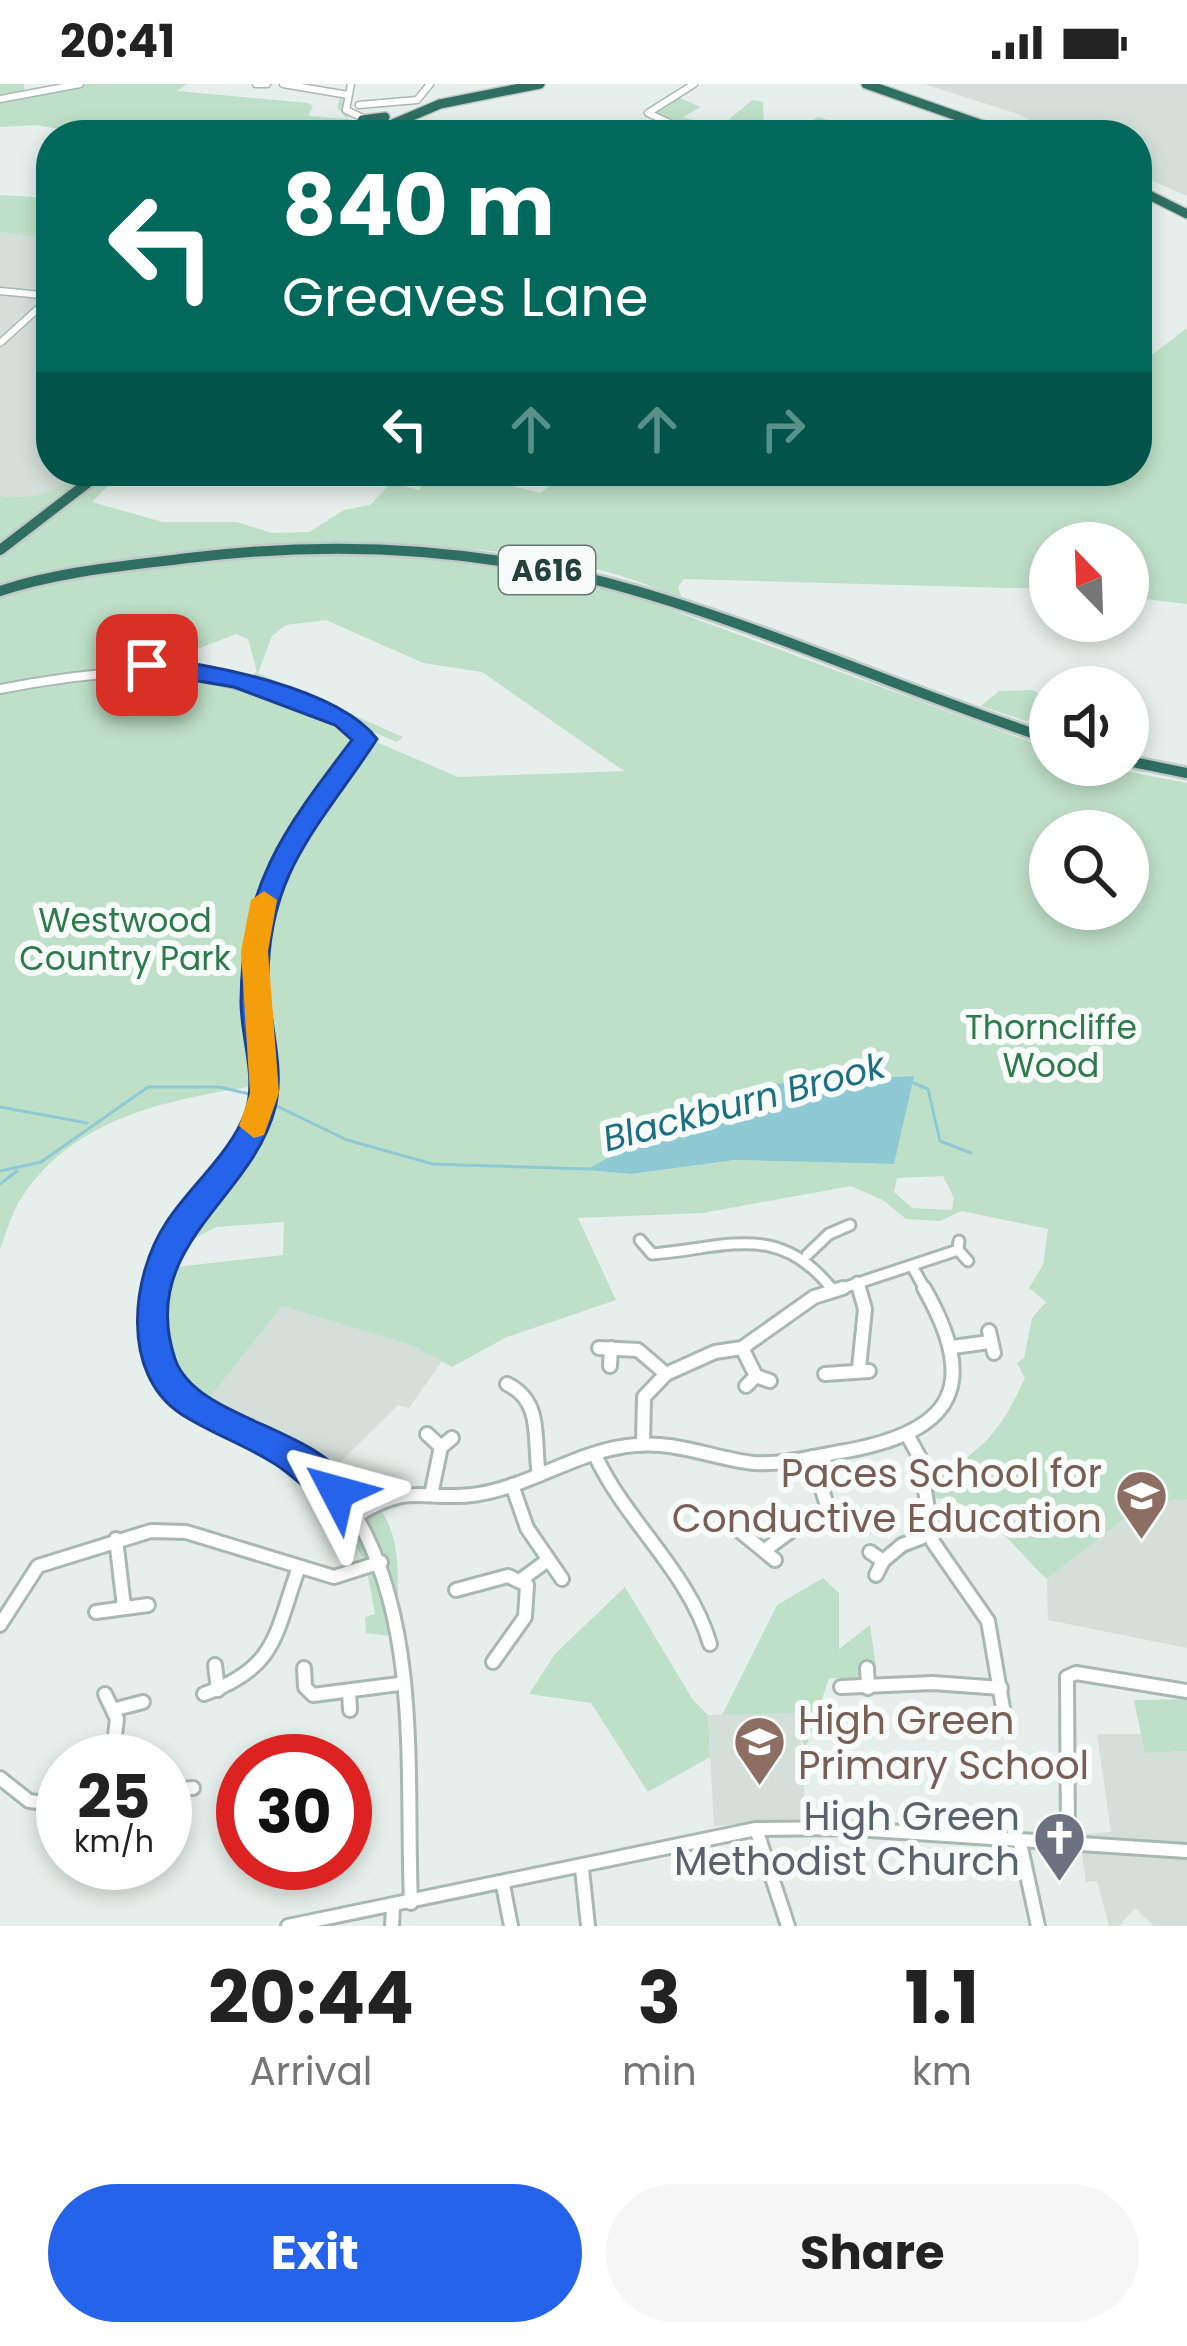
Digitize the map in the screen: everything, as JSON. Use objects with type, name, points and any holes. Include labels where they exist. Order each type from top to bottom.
[{"type":"highway","points":[[391,120],[520,84]]},
{"type":"highway","points":[[362,120],[540,84]]},
{"type":"highway","points":[[862,84],[887,86],[985,120]]},
{"type":"highway","points":[[887,86],[973,120]]},
{"type":"highway","points":[[1152,193],[1187,210]]},
{"type":"highway","points":[[0,550],[84,486]]},
{"type":"highway","name":"A616","points":[[0,588],[258,550],[385,549],[502,561],[605,582],[1029,731]]},
{"type":"highway","points":[[1149,765],[1187,773]]},
{"type":"street","points":[[0,99],[80,84]]},
{"type":"street","points":[[256,84],[268,84]]},
{"type":"street","points":[[283,84],[348,95]]},
{"type":"street","points":[[351,84],[346,110],[362,120]]},
{"type":"street","points":[[359,105],[380,99],[417,100],[430,84]]},
{"type":"street","points":[[663,120],[648,113],[694,84]]},
{"type":"street","points":[[4,292],[36,299]]},
{"type":"street","points":[[4,292],[36,299]]},
{"type":"street","points":[[21,296],[36,303]]},
{"type":"street","points":[[0,343],[36,312]]},
{"type":"street","points":[[0,688],[117,668],[175,666],[242,682],[343,719],[364,734],[363,749],[280,860],[259,921],[255,1017],[264,1093],[256,1122],[165,1255],[151,1306],[160,1362],[190,1402],[301,1462],[356,1516],[381,1562],[399,1684],[411,1903]]},
{"type":"street","points":[[807,1256],[826,1230],[850,1225]]},
{"type":"street","points":[[640,1240],[649,1260],[752,1242],[784,1245],[807,1256],[832,1288]]},
{"type":"street","points":[[643,1444],[644,1396],[666,1374],[715,1352],[742,1348],[832,1288],[912,1266],[958,1245],[968,1261]]},
{"type":"street","points":[[356,1516],[397,1492],[432,1490],[464,1496],[643,1444],[757,1462],[812,1457],[909,1438],[950,1403],[956,1378],[953,1347],[912,1266]]},
{"type":"street","points":[[825,1374],[864,1369],[866,1310],[857,1282]]},
{"type":"street","points":[[953,1347],[991,1342]]},
{"type":"street","points":[[610,1366],[605,1348],[648,1352],[666,1374]]},
{"type":"street","points":[[742,1348],[756,1376],[770,1381]]},
{"type":"street","points":[[746,1386],[756,1376]]},
{"type":"street","points":[[507,1384],[531,1390],[539,1475]]},
{"type":"street","points":[[427,1434],[446,1443],[432,1490]]},
{"type":"street","points":[[909,1438],[920,1458],[931,1534],[988,1621],[1004,1714]]},
{"type":"street","points":[[595,1455],[607,1484],[707,1625],[710,1643]]},
{"type":"street","points":[[765,1550],[833,1511],[812,1457]]},
{"type":"street","points":[[512,1485],[527,1528],[562,1579]]},
{"type":"street","points":[[736,1528],[775,1560]]},
{"type":"street","points":[[0,1624],[38,1566],[116,1539],[176,1530],[344,1576],[381,1562]]},
{"type":"street","points":[[876,1575],[883,1561],[902,1545],[931,1534]]},
{"type":"street","points":[[116,1539],[124,1607]]},
{"type":"street","points":[[870,1552],[883,1561]]},
{"type":"street","points":[[456,1589],[495,1577],[522,1579],[548,1560]]},
{"type":"street","points":[[215,1665],[211,1692],[254,1676],[267,1662],[299,1567]]},
{"type":"street","points":[[493,1662],[499,1647],[525,1617],[529,1593],[522,1579]]},
{"type":"street","points":[[96,1612],[148,1604]]},
{"type":"street","points":[[707,1625],[722,1623]]},
{"type":"street","points":[[304,1668],[305,1688],[313,1695],[399,1684]]},
{"type":"street","points":[[867,1668],[868,1688]]},
{"type":"street","points":[[1068,1844],[1060,1781],[1070,1756],[1067,1677],[1076,1673],[1187,1691]]},
{"type":"street","points":[[841,1688],[933,1683],[1001,1688]]},
{"type":"street","points":[[350,1692],[350,1710]]},
{"type":"street","points":[[105,1694],[116,1709],[114,1734]]},
{"type":"street","points":[[116,1709],[143,1702]]},
{"type":"street","points":[[0,1778],[28,1802],[36,1802]]},
{"type":"street","points":[[288,1926],[582,1869],[756,1829],[840,1828],[1187,1851]]},
{"type":"street","points":[[756,1829],[788,1926]]},
{"type":"street","points":[[1020,1843],[1038,1926]]},
{"type":"street","points":[[582,1869],[584,1925]]},
{"type":"street","points":[[502,1885],[511,1926]]},
{"type":"street","points":[[392,1926],[393,1906]]},
{"type":"shaded area","points":[[924,84],[1187,84],[1187,196],[1152,181],[1152,120],[1030,120]]},
{"type":"shaded area","points":[[0,232],[36,237],[36,486],[63,486],[30,499],[0,496]]},
{"type":"shaded area","points":[[282,1306],[416,1347],[443,1360],[409,1408],[398,1405],[331,1471],[207,1401]]},
{"type":"shaded area","name":"Paces School for Conductive Education","points":[[1187,1499],[1187,1648],[1048,1620],[1047,1579],[1143,1504]]},
{"type":"shaded area","name":"High Green Primary School","points":[[799,1713],[806,1819],[714,1826],[708,1715]]},
{"type":"shaded area","points":[[1097,1734],[1141,1734],[1146,1753],[1187,1751],[1187,1926],[1154,1926],[1135,1908],[1119,1926],[1109,1926],[1097,1881],[1086,1882],[1079,1834],[1111,1832]]},
{"type":"green space","points":[[0,84],[24,84],[25,93],[87,84],[187,84],[177,91],[308,103],[313,106],[308,116],[347,119],[337,107],[341,96],[350,120],[36,120],[36,125],[0,127]]},
{"type":"green space","points":[[675,96],[701,107],[683,117],[694,120],[669,120],[652,112]]},
{"type":"green space","points":[[752,100],[763,102],[764,120],[728,120]]},
{"type":"green space","points":[[0,195],[36,197],[36,237],[0,232]]},
{"type":"green space","points":[[1187,328],[1187,604],[1149,599],[1149,522],[1029,522],[1029,588],[684,579],[678,587],[683,602],[630,579],[567,562],[424,546],[350,545],[153,557],[0,583],[0,555],[90,486],[108,486],[92,502],[163,522],[236,522],[272,533],[309,532],[344,510],[370,505],[388,486],[419,490],[422,486],[513,486],[540,493],[549,486],[1152,486],[1152,355]]},
{"type":"green space","points":[[73,486],[35,523],[0,545],[0,496],[43,494]]},
{"type":"green space","points":[[349,552],[456,558],[598,583],[1029,741],[1029,786],[1149,786],[1149,776],[1187,783],[1187,1499],[1143,1504],[1047,1579],[983,1516],[934,1498],[933,1475],[965,1458],[990,1437],[1025,1378],[1017,1363],[1024,1358],[1032,1318],[1046,1302],[1029,1288],[1043,1265],[1048,1229],[962,1211],[940,1221],[906,1219],[883,1200],[851,1186],[703,1213],[578,1218],[616,1300],[507,1337],[452,1367],[416,1347],[282,1306],[207,1401],[192,1387],[165,1342],[162,1307],[167,1268],[283,1255],[284,1222],[216,1227],[174,1249],[236,1169],[263,1120],[268,1093],[260,1011],[265,927],[274,893],[303,835],[374,741],[458,777],[624,771],[482,672],[423,663],[326,620],[286,625],[272,636],[258,673],[403,737],[397,742],[247,679],[257,672],[248,639],[236,634],[195,650],[197,666],[156,662],[153,668],[308,709],[357,731],[362,743],[307,808],[263,880],[249,956],[260,1085],[160,1105],[97,1130],[69,1147],[22,1197],[0,1249],[0,595],[92,575],[232,555]],"holes":[[[772,1084],[894,1164],[735,1160],[631,1174],[589,1170],[657,1131]],[[943,1176],[954,1198],[952,1210],[912,1208],[894,1192],[897,1178]]]},
{"type":"green space","points":[[1029,690],[1029,722],[981,706],[999,691]]},
{"type":"green space","points":[[295,1453],[316,1458],[375,1502],[395,1543],[398,1598],[383,1554],[362,1515],[333,1481]]},
{"type":"green space","points":[[310,1475],[343,1508],[366,1547],[391,1636],[366,1633],[365,1617],[375,1614],[365,1560],[307,1478]]},
{"type":"green space","points":[[823,1578],[839,1593],[839,1649],[870,1625],[876,1667],[861,1667],[857,1679],[829,1678],[804,1753],[799,1713],[722,1715],[777,1605]]},
{"type":"green space","points":[[625,1587],[693,1700],[708,1715],[710,1757],[648,1792],[591,1703],[529,1694],[555,1654]]},
{"type":"green space","points":[[1187,1699],[1187,1751],[1145,1753],[1134,1700]]},
{"type":"water","points":[[914,1076],[894,1164],[735,1160],[631,1174],[586,1170],[657,1131],[772,1084]]},
{"type":"waterway","name":"Blackburn Brook","points":[[911,1082],[928,1089],[940,1141],[971,1153]]},
{"type":"waterway","name":"Blackburn Brook","points":[[0,1171],[41,1162],[148,1087],[219,1087],[254,1095],[347,1140],[433,1164],[589,1169]]},
{"type":"waterway","points":[[0,1107],[87,1123]]},
{"type":"waterway","points":[[0,1184],[17,1171]]},
{"type":"slow traffic","points":[[254,1126],[264,1093],[255,1017],[255,951],[264,900]]},
{"type":"place","name":"Paces School for Conductive Education","points":[[1141,1541]]},
{"type":"place","name":"High Green Primary School","points":[[759,1788]]},
{"type":"place","name":"High Green Methodist Church","points":[[1059,1884]]},
{"type":"route","points":[[147,665],[203,670],[242,682],[343,719],[364,734],[363,749],[312,810],[269,882],[255,951],[255,1017],[264,1081],[260,1110],[249,1135],[175,1234],[151,1306],[160,1362],[172,1385],[190,1402],[287,1452],[337,1492]]},
{"type":"park label","name":"Westwood Country Park","points":[[125,939]]},
{"type":"park label","name":"Thorncliffe Wood","points":[[1051,1046]]}]
